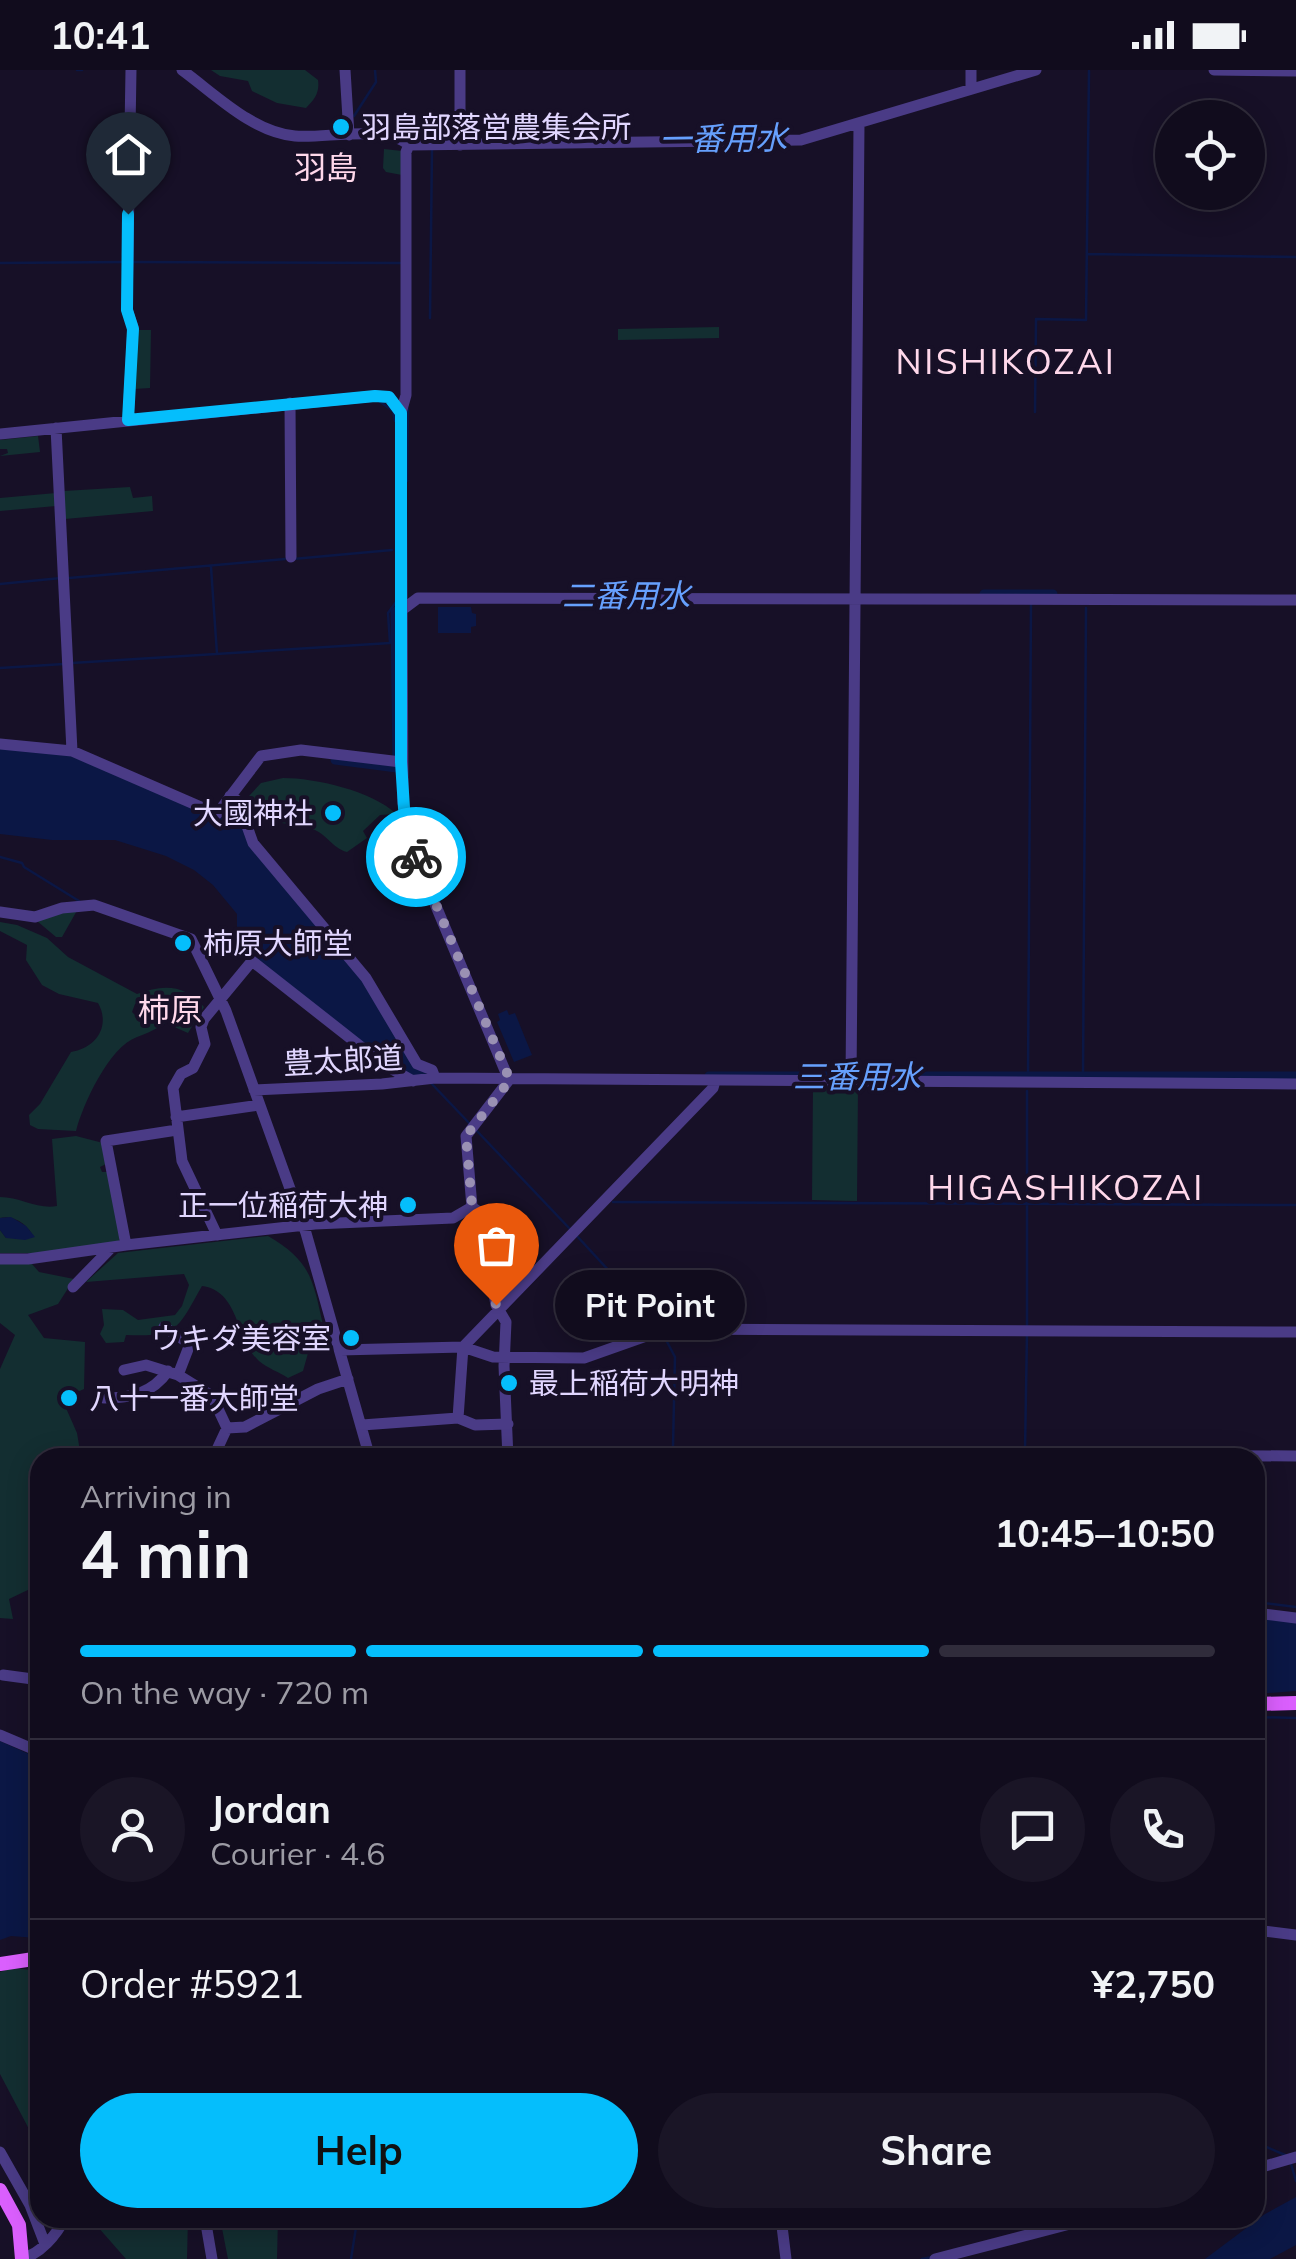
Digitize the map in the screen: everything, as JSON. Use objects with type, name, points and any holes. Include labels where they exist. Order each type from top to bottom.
[{"type":"main road","points":[[1265,1704],[1296,1703]]},
{"type":"main road","points":[[0,1964],[30,1960]]},
{"type":"main road","points":[[0,2190],[19,2225],[25,2258]]},
{"type":"street","points":[[128,420],[128,392],[132,386],[127,262],[132,70]]},
{"type":"street","points":[[182,70],[271,131],[296,137],[349,133],[399,138],[409,145],[801,140],[1036,70]]},
{"type":"street","points":[[344,70],[349,133]]},
{"type":"street","points":[[460,70],[460,142]]},
{"type":"street","points":[[971,70],[971,87]]},
{"type":"street","points":[[1214,70],[1296,71]]},
{"type":"street","points":[[851,1082],[859,124]]},
{"type":"street","points":[[409,145],[397,762],[412,850],[507,1076],[472,1126],[466,1156],[472,1206]]},
{"type":"street","points":[[0,434],[57,431],[290,403],[389,397],[401,413]]},
{"type":"street","points":[[290,403],[290,557]]},
{"type":"street","points":[[57,431],[72,751]]},
{"type":"street","points":[[402,610],[418,598],[1296,600]]},
{"type":"street","points":[[0,744],[72,751],[217,814],[261,756],[274,752],[301,750],[397,762]]},
{"type":"street","points":[[233,797],[253,842],[366,978],[428,1078]]},
{"type":"street","points":[[0,912],[27,917],[82,904],[94,905],[191,939],[220,997],[254,1090],[340,1350],[368,1448]]},
{"type":"street","points":[[216,1235],[182,1160],[173,1088],[180,1074],[193,1068],[205,1044],[200,1027],[252,961],[383,1064],[428,1078]]},
{"type":"street","name":"豊太郎道","points":[[254,1090],[507,1076],[1296,1084]]},
{"type":"street","points":[[459,1418],[465,1348],[713,1088],[715,1081]]},
{"type":"street","points":[[126,1245],[106,1141],[259,1105]]},
{"type":"street","points":[[0,1258],[28,1260],[126,1245],[300,1227],[453,1218],[472,1206]]},
{"type":"street","points":[[472,1206],[479,1212],[502,1311],[508,1448]]},
{"type":"street","points":[[73,1287],[112,1247]]},
{"type":"street","points":[[104,1398],[135,1396],[173,1373],[190,1344],[164,1327]]},
{"type":"street","points":[[340,1350],[465,1348],[494,1357],[584,1358],[661,1331],[1296,1332]]},
{"type":"street","points":[[124,1370],[146,1365],[173,1373],[212,1396],[227,1428]]},
{"type":"street","points":[[227,1428],[245,1427],[348,1379]]},
{"type":"street","points":[[362,1426],[459,1418],[475,1425],[508,1424]]},
{"type":"street","points":[[218,1448],[227,1428]]},
{"type":"street","points":[[1265,1456],[1296,1456]]},
{"type":"street","points":[[1265,1615],[1296,1618]]},
{"type":"street","points":[[3,1675],[30,1679]]},
{"type":"street","points":[[0,1734],[30,1748]]},
{"type":"street","points":[[1265,1931],[1296,1935]]},
{"type":"street","points":[[0,2152],[30,2205]]},
{"type":"street","points":[[1265,2166],[1296,2157]]},
{"type":"street","points":[[39,2228],[46,2244]]},
{"type":"street","points":[[25,2258],[46,2244],[58,2228]]},
{"type":"street","points":[[207,2228],[212,2259]]},
{"type":"street","points":[[783,2228],[786,2259]]},
{"type":"street","points":[[935,2259],[1055,2228]]},
{"type":"green space","points":[[211,70],[305,70],[318,80],[318,89],[306,108],[277,103],[252,91],[248,81],[220,76]]},
{"type":"green space","points":[[384,149],[402,151],[402,175],[383,168]]},
{"type":"green space","points":[[719,327],[719,338],[618,340],[618,329]]},
{"type":"green space","points":[[136,330],[151,330],[150,388],[134,389]]},
{"type":"green space","points":[[38,436],[40,452],[0,456],[8,453],[7,449],[0,449],[0,440]]},
{"type":"green space","points":[[130,487],[133,498],[152,496],[153,511],[65,519],[64,491]]},
{"type":"green space","points":[[56,493],[56,506],[0,511],[0,498]]},
{"type":"green space","points":[[283,778],[343,787],[396,814],[380,815],[363,831],[367,838],[347,852],[317,831],[275,822],[255,807],[249,796],[261,783]]},
{"type":"green space","points":[[79,907],[62,937],[56,937],[37,921]]},
{"type":"green space","points":[[0,922],[47,938],[68,957],[137,994],[173,988],[189,994],[204,1007],[188,1033],[172,1026],[172,1021],[184,1023],[189,1015],[179,1001],[165,998],[135,1004],[132,1012],[138,1018],[159,1015],[167,1019],[166,1023],[127,1043],[107,1064],[76,1131],[38,1129],[30,1125],[29,1115],[40,1104],[71,1052],[88,1046],[99,1035],[102,1012],[98,1003],[59,994],[42,985],[26,960],[27,945],[0,931]]},
{"type":"green space","points":[[813,1086],[858,1086],[857,1201],[812,1200]]},
{"type":"green space","points":[[76,1136],[103,1143],[106,1164],[100,1167],[102,1172],[108,1172],[119,1242],[36,1253],[0,1253],[0,1230],[6,1238],[34,1237],[20,1222],[0,1218],[0,1197],[57,1206],[52,1139]]},
{"type":"green space","points":[[268,1236],[303,1264],[317,1298],[324,1329],[310,1346],[303,1371],[288,1378],[259,1361],[224,1297],[202,1286],[181,1321],[166,1332],[126,1335],[124,1342],[106,1343],[100,1334],[104,1325],[102,1309],[123,1310],[138,1320],[175,1315],[189,1285],[184,1274],[86,1282],[118,1253]]},
{"type":"green space","points":[[0,1262],[32,1264],[39,1272],[74,1279],[58,1304],[28,1315],[44,1338],[85,1342],[84,1389],[62,1399],[80,1448],[30,1448],[30,1589],[9,1599],[13,1619],[0,1618],[0,1369],[15,1335],[0,1323]]},
{"type":"green space","points":[[30,1970],[30,2131],[0,2074],[0,1972]]},
{"type":"green space","points":[[99,2228],[188,2228],[187,2259],[126,2259]]},
{"type":"green space","points":[[222,2228],[278,2228],[277,2259],[228,2259]]},
{"type":"shaded area","points":[[438,607],[471,607],[476,614],[476,626],[471,627],[471,633],[438,633]]},
{"type":"shaded area","points":[[0,748],[68,755],[218,817],[230,802],[235,804],[252,847],[362,978],[429,1072],[417,1079],[385,1062],[255,959],[237,928],[237,914],[213,885],[194,870],[166,856],[115,840],[52,840],[0,834]]},
{"type":"shaded area","points":[[507,1010],[509,1015],[515,1013],[532,1055],[514,1062],[497,1022],[498,1014]]},
{"type":"shaded area","points":[[11,1217],[35,1237],[6,1238],[0,1230],[0,1218]]},
{"type":"shaded area","points":[[1265,1618],[1296,1622],[1296,1691],[1265,1693]]},
{"type":"shaded area","points":[[0,1741],[30,1754],[30,1938],[11,1936],[0,1940]]},
{"type":"shaded area","points":[[1296,2197],[1296,2245],[1270,2259],[1205,2259],[1246,2228],[1265,2228],[1265,2214]]},
{"type":"waterway","points":[[77,70],[82,70]]},
{"type":"waterway","points":[[354,116],[376,82],[375,70]]},
{"type":"waterway","points":[[1035,412],[1036,319],[1086,320],[1089,71]]},
{"type":"waterway","points":[[430,318],[432,149]]},
{"type":"waterway","points":[[1088,254],[1296,257]]},
{"type":"waterway","points":[[0,263],[125,262]]},
{"type":"waterway","points":[[133,262],[400,263]]},
{"type":"waterway","points":[[379,401],[393,411],[395,421]]},
{"type":"waterway","points":[[407,481],[408,409]]},
{"type":"waterway","points":[[293,559],[392,550]]},
{"type":"waterway","points":[[69,578],[285,559]]},
{"type":"waterway","points":[[211,567],[217,654]]},
{"type":"waterway","points":[[0,584],[61,578]]},
{"type":"waterway","name":"二番用水","points":[[984,594],[1053,594]]},
{"type":"waterway","points":[[72,663],[390,643],[388,613],[396,602]]},
{"type":"waterway","points":[[1028,1077],[1031,602]]},
{"type":"waterway","points":[[1083,1076],[1086,608]]},
{"type":"waterway","name":"二番用水","points":[[335,760],[397,768],[398,610]]},
{"type":"waterway","points":[[0,668],[64,664]]},
{"type":"waterway","points":[[0,857],[22,863],[79,901]]},
{"type":"waterway","name":"三番用水","points":[[709,1076],[1296,1076]]},
{"type":"waterway","points":[[431,1083],[470,1124]]},
{"type":"waterway","points":[[1027,1091],[1027,1325]]},
{"type":"waterway","points":[[476,1130],[570,1229]]},
{"type":"waterway","points":[[613,1202],[1296,1205]]},
{"type":"waterway","points":[[576,1235],[659,1325]]},
{"type":"waterway","points":[[1025,1448],[1027,1333]]},
{"type":"waterway","points":[[664,1336],[675,1357],[673,1446]]},
{"type":"waterway","points":[[1265,1603],[1296,1607]]},
{"type":"waterway","points":[[1265,1717],[1296,1718]]},
{"type":"waterway","points":[[1265,2146],[1285,2155]]},
{"type":"waterway","points":[[1291,2164],[1296,2181]]},
{"type":"waterway","points":[[351,2259],[356,2228]]},
{"type":"waterway","points":[[922,2259],[932,2257]]},
{"type":"way so far","points":[[416,857],[510,1080],[470,1129],[465,1142],[472,1206],[479,1212],[496,1305]]},
{"type":"place","name":"羽島部落営農集会所","points":[[341,127]]},
{"type":"place","name":"大國神社","points":[[333,813]]},
{"type":"place","name":"柿原大師堂","points":[[183,943]]},
{"type":"place","name":"正一位稲荷大神","points":[[408,1205]]},
{"type":"place","name":"Pit Point","points":[[496,1305]]},
{"type":"place","name":"ウキダ美容室","points":[[351,1338]]},
{"type":"place","name":"最上稲荷大明神","points":[[509,1383]]},
{"type":"place","name":"八十一番大師堂","points":[[69,1398]]},
{"type":"district","name":"羽島","points":[[326,167]]},
{"type":"district","name":"NISHIKOZAI","points":[[1006,361]]},
{"type":"district","name":"柿原","points":[[170,1009]]},
{"type":"district","name":"HIGASHIKOZAI","points":[[1066,1187]]},
{"type":"route","points":[[128,214],[127,310],[133,329],[128,420],[375,396],[389,397],[401,413],[401,762],[405,823],[416,857]]},
{"type":"water label","name":"一番用水","points":[[723,138]]}]
